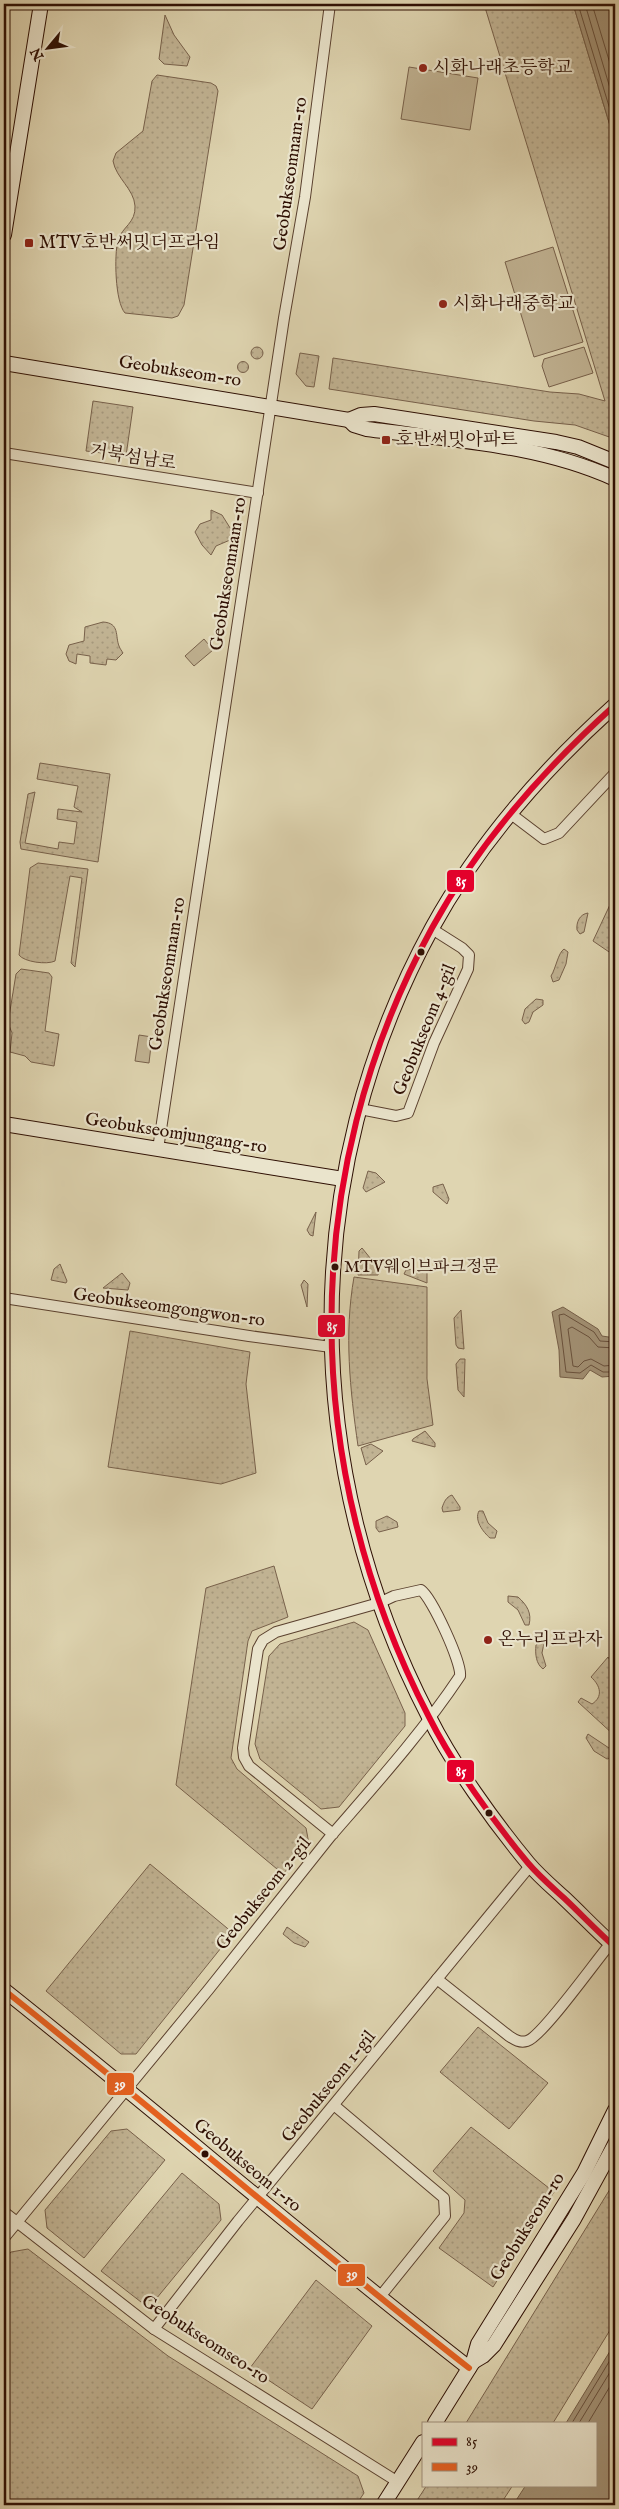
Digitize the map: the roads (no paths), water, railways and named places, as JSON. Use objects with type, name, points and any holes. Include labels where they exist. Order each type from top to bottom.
[{"type":"street","points":[[4,235],[41,4]]},
{"type":"street","name":"Geobukseomnam-ro","points":[[158,1149],[284,318],[305,197],[330,4]]},
{"type":"street","name":"Geobukseom-ro","points":[[4,363],[349,420]]},
{"type":"street","points":[[615,462],[578,447],[531,438],[374,414],[361,414],[349,420],[354,425],[367,429],[554,457],[586,466],[615,480]]},
{"type":"street","name":"거북섬남로","points":[[4,453],[258,493]]},
{"type":"street","points":[[437,1980],[509,2036],[519,2042],[527,2041],[535,2037],[613,1945],[530,1866],[476,1793],[429,1719],[379,1603],[355,1522],[340,1448],[331,1347],[331,1301],[343,1179],[360,1109],[392,1014],[432,929],[471,867],[546,772],[615,705]]},
{"type":"street","points":[[512,814],[544,839],[552,837],[559,833],[615,773]]},
{"type":"street","name":"Geobukseom 4-gil","points":[[360,1109],[396,1116],[408,1113],[434,1043],[468,969],[468,955],[462,948],[432,929]]},
{"type":"street","name":"Geobukseomjungang-ro","points":[[4,1124],[343,1179]]},
{"type":"street","name":"Geobukseomgongwon-ro","points":[[4,1298],[331,1347]]},
{"type":"street","name":"Geobukseom 2-gil","points":[[4,2238],[429,1719],[460,1676],[458,1664],[426,1594],[421,1590],[414,1590],[379,1603]]},
{"type":"street","points":[[333,1834],[249,1766],[244,1757],[242,1748],[258,1649],[263,1640],[276,1632],[379,1603]]},
{"type":"street","name":"Geobukseom 1-gil","points":[[154,2329],[257,2199],[530,1866]]},
{"type":"street","name":"Geobukseom 1-ro","points":[[4,1990],[379,2298],[471,2365]]},
{"type":"street","points":[[335,2106],[444,2198],[445,2216],[379,2298]]},
{"type":"street","name":"Geobukseom-ro","points":[[436,2422],[471,2365],[475,2350],[584,2173],[615,2110]]},
{"type":"street","name":"Geobukseom-ro","points":[[471,2365],[494,2345],[574,2219],[615,2144]]},
{"type":"street","name":"Geobukseomseo-ro","points":[[4,2212],[154,2329],[398,2482]]},
{"type":"street","points":[[383,2505],[422,2444]]},
{"type":"water","points":[[573,4],[615,4],[615,142]]},
{"type":"water","points":[[563,1307],[598,1329],[602,1336],[615,1338],[615,1376],[602,1377],[590,1370],[583,1379],[560,1377],[559,1350],[552,1312]]},
{"type":"water","points":[[615,2343],[615,2505],[513,2505],[525,2486],[596,2486],[596,2422],[567,2422]]},
{"type":"place","name":"시화나래초등학교","points":[[423,68]]},
{"type":"place","name":"MTV호반써밋더프라임","points":[[29,243]]},
{"type":"place","name":"시화나래중학교","points":[[443,304]]},
{"type":"place","name":"호반써밋아파트","points":[[386,440]]},
{"type":"place","name":"MTV웨이브파크정문","points":[[335,1267]]},
{"type":"place","name":"온누리프라자","points":[[488,1640]]}]
